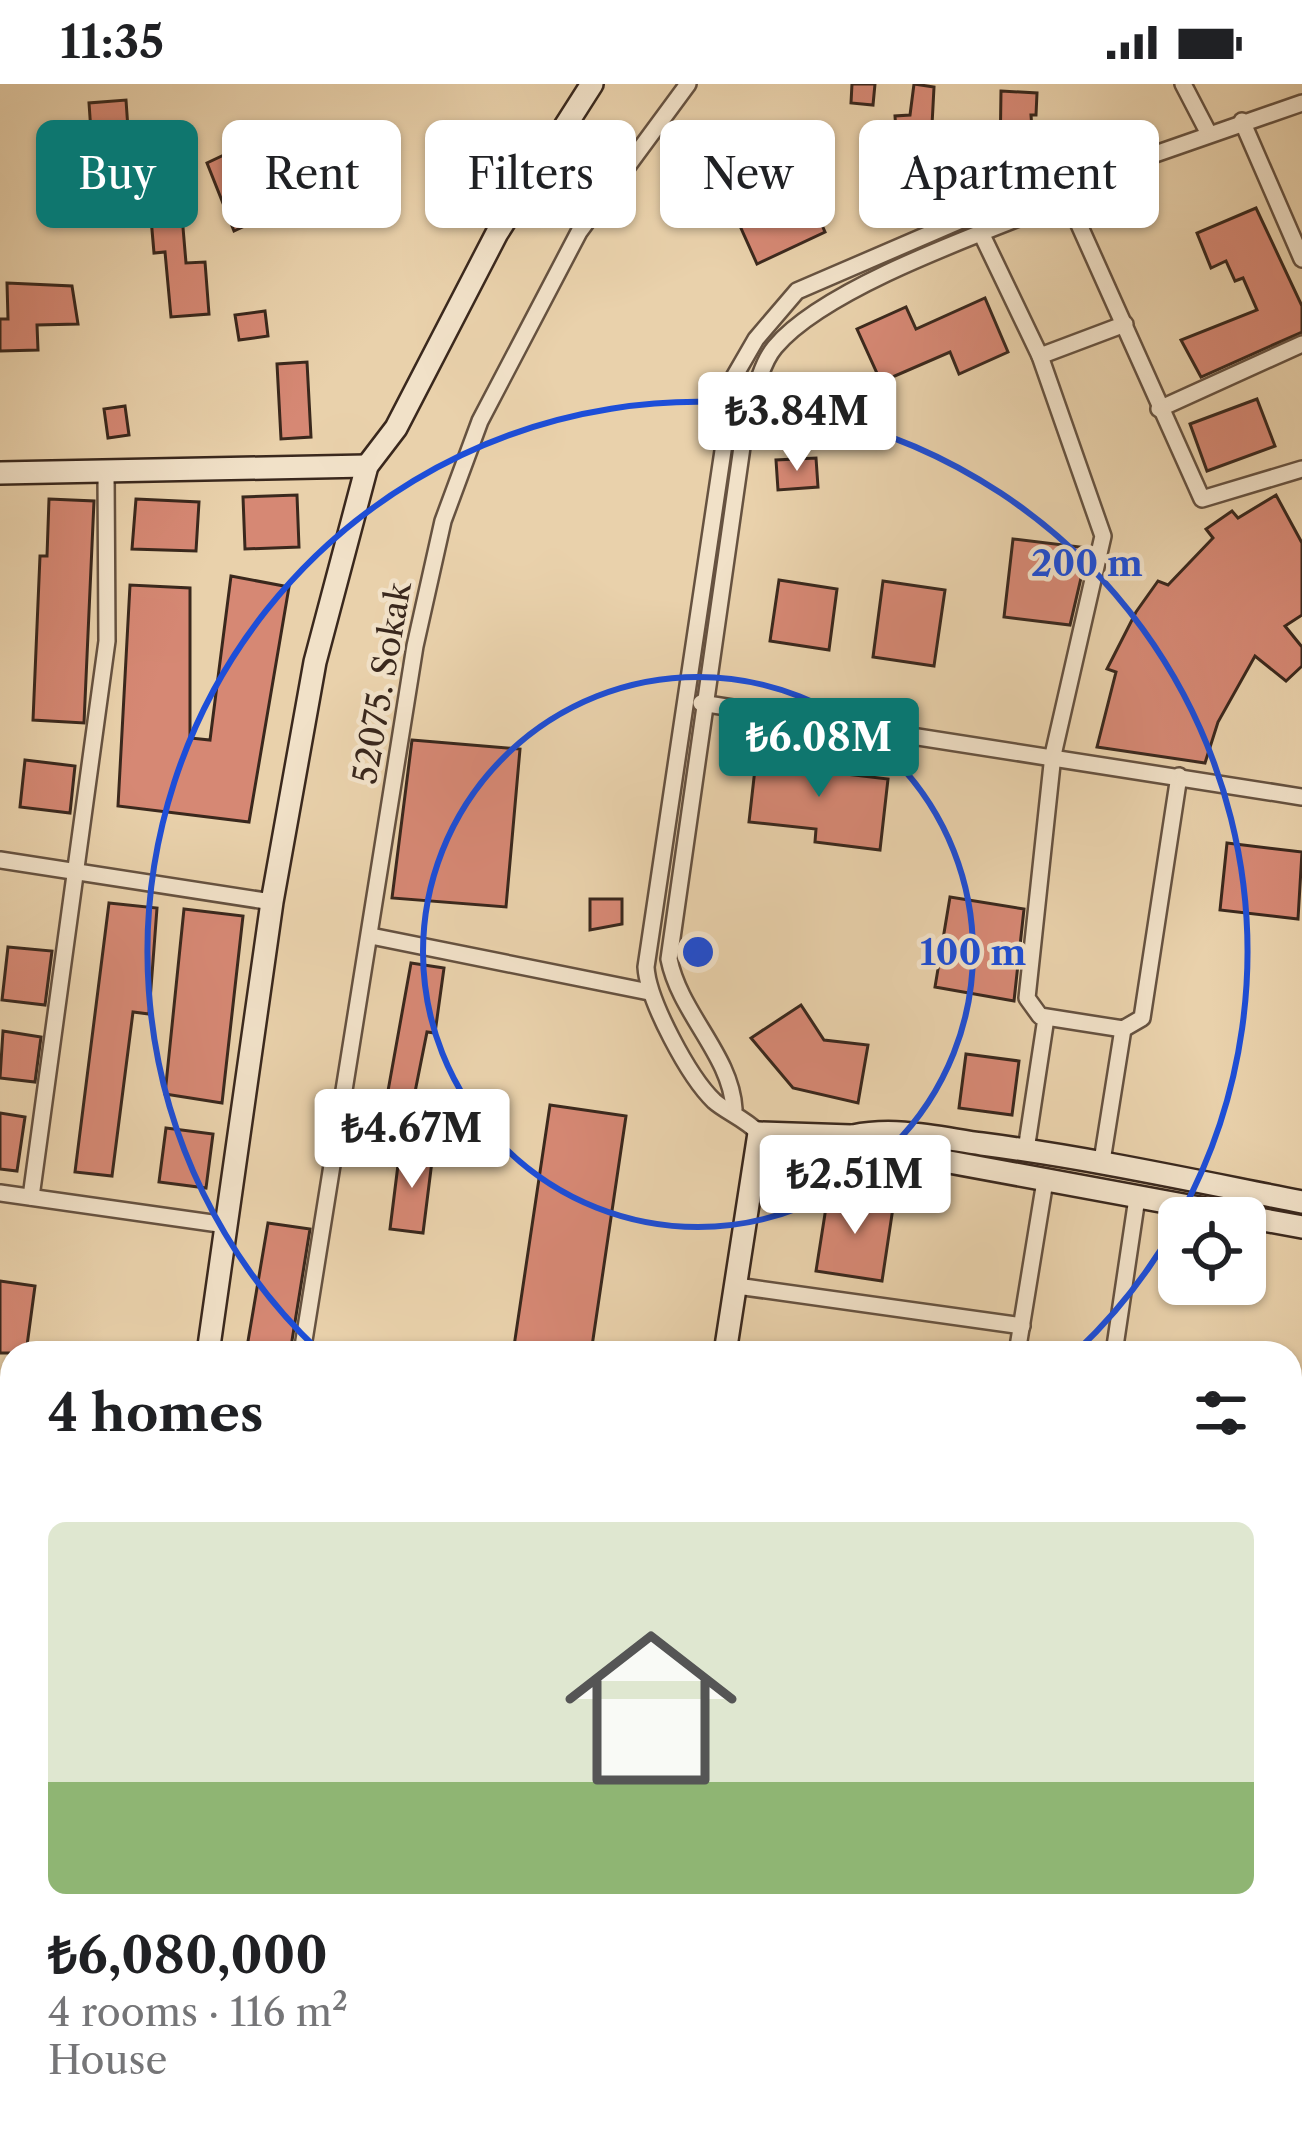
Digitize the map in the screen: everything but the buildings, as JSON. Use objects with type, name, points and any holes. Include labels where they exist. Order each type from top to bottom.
[{"type":"street","points":[[210,1341],[272,902],[315,662],[367,466],[396,428],[497,233],[592,84]]},
{"type":"street","name":"52075. Sokak","points":[[304,1341],[416,646],[443,521],[480,422],[579,232],[688,84]]},
{"type":"street","points":[[1183,84],[1209,134]]},
{"type":"street","points":[[1159,152],[1302,103]]},
{"type":"street","points":[[1242,121],[1302,259]]},
{"type":"street","points":[[943,228],[797,291],[734,377],[646,955],[649,992],[715,1102],[734,1109],[759,1133],[851,1136],[881,1130],[1102,1161],[1302,1202]]},
{"type":"street","points":[[734,1109],[733,1086],[675,992],[669,959],[701,703],[744,433],[771,350],[804,319],[836,300],[999,228]]},
{"type":"street","points":[[1081,228],[1202,499],[1300,475]]},
{"type":"street","points":[[982,235],[1040,356],[1103,536],[1053,755],[1027,998],[1035,1012],[1046,1018],[1123,1029],[1138,1023],[1145,1012],[1180,776]]},
{"type":"street","points":[[1040,356],[1125,324]]},
{"type":"street","points":[[1159,409],[1302,344]]},
{"type":"street","points":[[0,473],[367,466]]},
{"type":"street","points":[[31,1198],[107,641],[106,472]]},
{"type":"street","points":[[701,703],[1302,796]]},
{"type":"street","points":[[0,860],[272,902]]},
{"type":"street","points":[[371,936],[649,992]]},
{"type":"street","points":[[1026,1150],[1046,1018]]},
{"type":"street","points":[[1102,1161],[1123,1029]]},
{"type":"street","points":[[727,1341],[759,1133]]},
{"type":"street","points":[[851,1136],[896,1152],[1302,1227]]},
{"type":"street","points":[[1019,1341],[1045,1181]]},
{"type":"street","points":[[0,1193],[226,1225]]},
{"type":"street","points":[[1116,1341],[1137,1198]]},
{"type":"street","points":[[737,1286],[1022,1326]]},
{"type":"street","points":[[1302,1805],[1302,1826]]}]
